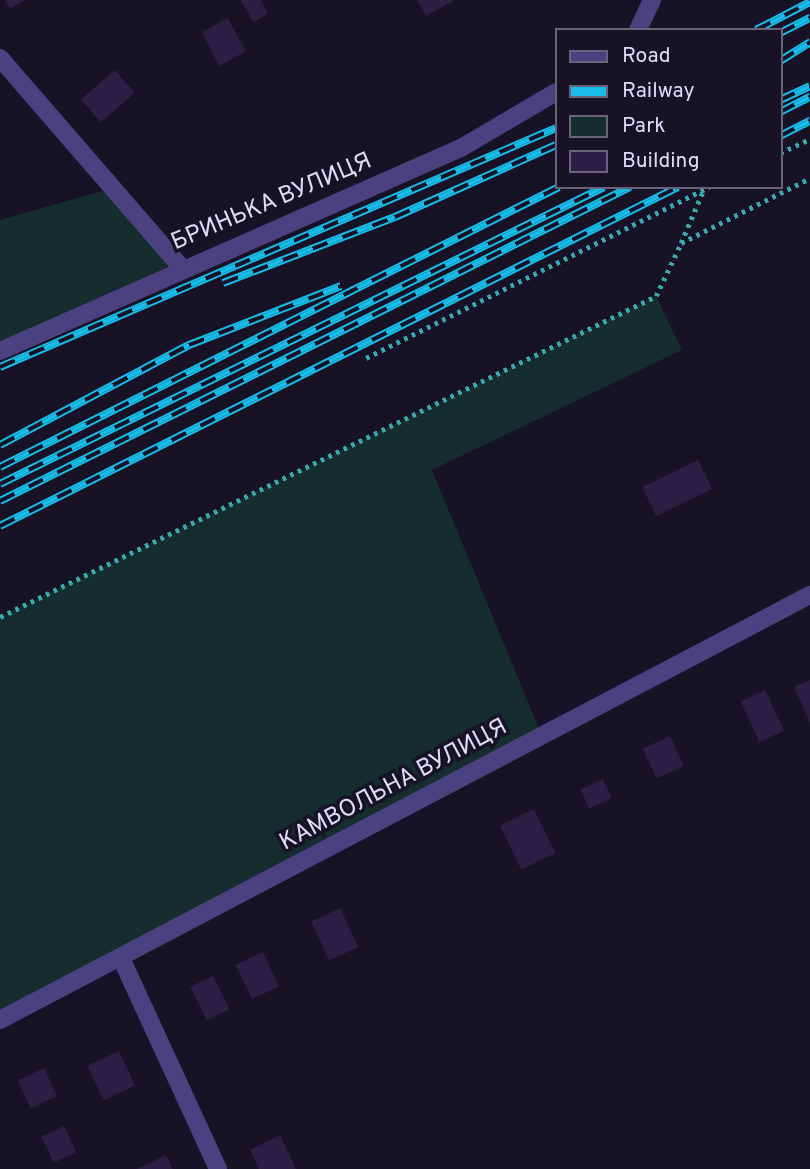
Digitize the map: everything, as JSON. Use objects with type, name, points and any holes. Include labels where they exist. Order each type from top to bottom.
[{"type":"street","points":[[639,28],[652,0]]},
{"type":"street","points":[[0,58],[182,268]]},
{"type":"street","name":"БРИНЬКА ВУЛИЦЯ","points":[[1,351],[182,268],[461,148],[554,93]]},
{"type":"street","name":"КАМВОЛЬНА ВУЛИЦЯ","points":[[0,1020],[810,595]]},
{"type":"street","points":[[121,958],[218,1169]]},
{"type":"path","points":[[782,152],[810,139]]},
{"type":"path","points":[[681,243],[810,178]]},
{"type":"path","points":[[0,617],[656,296],[706,189]]},
{"type":"path","points":[[366,358],[706,189]]},
{"type":"green space","points":[[113,188],[182,268],[0,351],[0,220]]},
{"type":"green space","points":[[656,296],[682,350],[432,470],[542,736],[0,1020],[0,617]]},
{"type":"building","points":[[5,0],[25,0],[10,9]]},
{"type":"building","points":[[241,0],[261,0],[268,14],[253,22]]},
{"type":"building","points":[[417,0],[455,0],[426,16]]},
{"type":"building","points":[[228,18],[246,52],[219,66],[202,32]]},
{"type":"building","points":[[115,70],[135,93],[101,122],[81,100]]},
{"type":"building","points":[[698,460],[712,489],[656,516],[642,487]]},
{"type":"building","points":[[810,680],[810,723],[794,687]]},
{"type":"building","points":[[765,690],[784,731],[760,742],[741,701]]},
{"type":"building","points":[[670,736],[684,766],[657,779],[643,749]]},
{"type":"building","points":[[603,779],[612,798],[589,809],[580,790]]},
{"type":"building","points":[[534,809],[555,853],[521,870],[500,826]]},
{"type":"building","points":[[340,908],[358,947],[329,960],[311,922]]},
{"type":"building","points":[[263,952],[279,986],[252,999],[236,965]]},
{"type":"building","points":[[213,976],[229,1009],[207,1020],[191,987]]},
{"type":"building","points":[[119,1051],[135,1085],[103,1100],[87,1066]]},
{"type":"building","points":[[44,1068],[57,1096],[31,1108],[18,1080]]},
{"type":"building","points":[[64,1126],[76,1152],[54,1163],[41,1137]]},
{"type":"building","points":[[280,1135],[296,1169],[259,1169],[250,1150]]},
{"type":"building","points":[[166,1155],[173,1169],[137,1169]]},
{"type":"railway","points":[[760,28],[810,2]]},
{"type":"railway","points":[[782,32],[810,18]]},
{"type":"railway","points":[[782,60],[810,42]]},
{"type":"railway","points":[[782,99],[810,86]]},
{"type":"railway","points":[[782,111],[810,97]]},
{"type":"railway","points":[[782,135],[810,121]]},
{"type":"railway","points":[[0,367],[554,129]]},
{"type":"railway","points":[[223,283],[395,217],[554,146]]},
{"type":"railway","points":[[0,467],[555,189]]},
{"type":"railway","points":[[0,484],[600,189]]},
{"type":"railway","points":[[0,501],[626,189]]},
{"type":"railway","points":[[0,526],[674,189]]},
{"type":"railway","points":[[0,445],[189,345],[341,286]]}]
